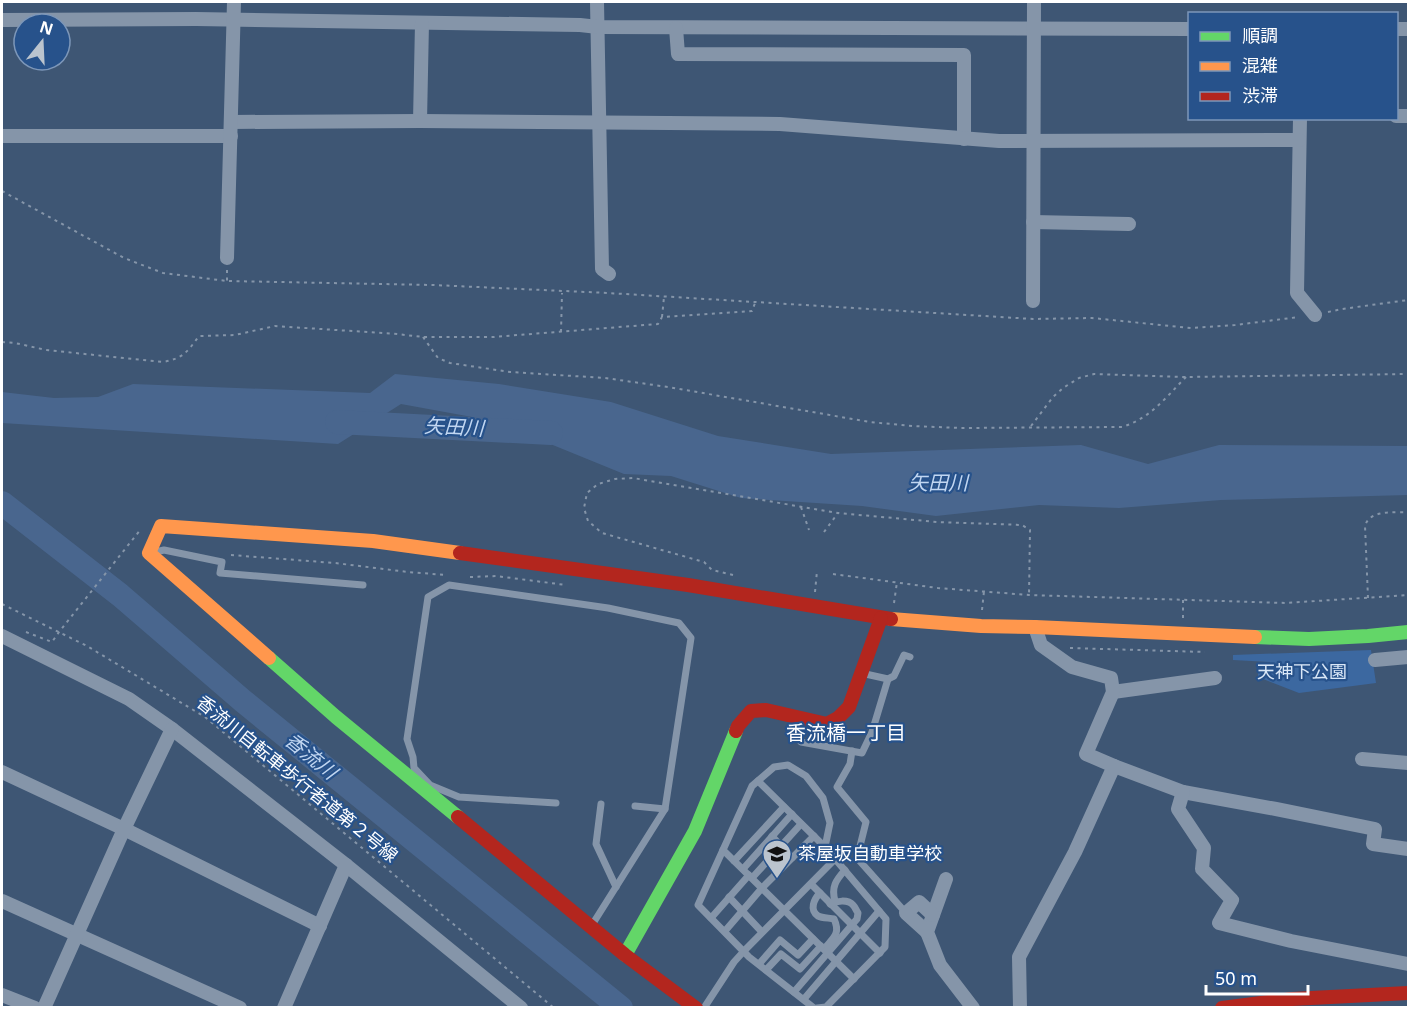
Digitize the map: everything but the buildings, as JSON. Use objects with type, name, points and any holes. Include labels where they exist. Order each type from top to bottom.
[{"type":"street","points":[[227,258],[234,2]]},
{"type":"street","points":[[597,2],[602,269],[609,274]]},
{"type":"street","points":[[1033,301],[1034,2]]},
{"type":"street","points":[[2,20],[196,19],[676,28],[1188,29]]},
{"type":"street","points":[[420,121],[422,23]]},
{"type":"street","points":[[676,28],[678,54],[964,55],[964,140]]},
{"type":"street","points":[[1300,120],[1297,293],[1315,315]]},
{"type":"street","points":[[231,122],[780,124],[964,140],[1299,140]]},
{"type":"street","points":[[2,136],[231,136]]},
{"type":"street","points":[[1033,222],[1129,224]]},
{"type":"street","points":[[696,1008],[625,955],[336,717],[149,553],[161,526],[374,541],[688,585],[887,618],[981,626],[1309,639],[1408,632]]},
{"type":"street","points":[[625,955],[696,831],[738,726],[751,711],[766,710],[827,724],[838,718],[849,707],[861,673],[887,618]]},
{"type":"street","points":[[1035,627],[1041,645],[1072,667],[1111,678],[1113,692],[1086,754],[1183,792],[1276,808],[1375,829],[1373,844],[1408,849]]},
{"type":"street","points":[[2,636],[129,699],[172,729],[346,865],[521,1008]]},
{"type":"street","points":[[1375,660],[1408,657]]},
{"type":"street","points":[[1113,692],[1215,678]]},
{"type":"street","points":[[44,1008],[172,729]]},
{"type":"street","points":[[1362,759],[1408,763]]},
{"type":"street","points":[[1020,1008],[1019,957],[1075,852],[1114,766]]},
{"type":"street","points":[[2,772],[320,926]]},
{"type":"street","points":[[1183,792],[1178,809],[1204,848],[1202,869],[1232,900],[1219,924],[1408,964]]},
{"type":"street","points":[[284,1008],[346,865]]},
{"type":"street","points":[[927,932],[946,879]]},
{"type":"street","points":[[2,901],[240,1008]]},
{"type":"street","points":[[933,915],[919,902],[906,913],[927,932],[940,965],[973,1008]]},
{"type":"street","points":[[1222,1008],[1251,1002],[1309,996],[1408,993]]},
{"type":"street","points":[[2,995],[35,1008]]},
{"type":"lane","points":[[149,553],[164,550],[222,562],[220,573],[363,585]]},
{"type":"lane","points":[[556,802],[459,797],[430,785],[414,768],[407,739],[428,597],[448,585],[608,608],[679,623],[691,638],[665,809],[591,927]]},
{"type":"lane","points":[[861,673],[888,679],[894,676],[904,655],[910,657]]},
{"type":"lane","points":[[801,718],[797,737],[801,742],[862,753],[872,732],[888,679]]},
{"type":"lane","points":[[852,751],[850,764],[837,787],[866,822],[857,858],[906,913]]},
{"type":"lane","points":[[758,781],[825,847],[886,919],[885,947],[826,1007],[816,1008],[744,951],[698,905],[752,786],[774,767],[788,765],[806,776],[823,798],[830,823],[825,847]]},
{"type":"lane","points":[[452,813],[459,797]]},
{"type":"lane","points":[[601,804],[596,844],[616,887]]},
{"type":"lane","points":[[635,806],[665,809]]},
{"type":"lane","points":[[735,861],[784,807]]},
{"type":"lane","points":[[711,918],[748,874],[772,836],[792,814]]},
{"type":"lane","points":[[748,874],[781,846],[801,824]]},
{"type":"lane","points":[[772,836],[792,858]]},
{"type":"lane","points":[[725,931],[762,888],[814,836]]},
{"type":"lane","points":[[723,850],[854,979]]},
{"type":"lane","points":[[704,1008],[734,962],[835,859]]},
{"type":"lane","points":[[833,902],[833,888],[845,870]]},
{"type":"lane","points":[[811,884],[820,894],[833,902],[840,914],[880,953]]},
{"type":"lane","points":[[853,905],[864,892]]},
{"type":"lane","points":[[820,894],[814,900],[815,913],[819,917],[834,920]]},
{"type":"lane","points":[[729,897],[762,932]]},
{"type":"lane","points":[[766,970],[781,954],[800,969],[852,925],[858,913],[853,905],[849,902],[833,902]]},
{"type":"lane","points":[[804,999],[879,911]]},
{"type":"lane","points":[[834,920],[840,914]]},
{"type":"lane","points":[[794,992],[837,933],[834,920]]},
{"type":"lane","points":[[759,964],[780,940],[798,955],[813,939]]},
{"type":"path","points":[[2,191],[124,258],[163,273],[227,281],[433,285],[1033,319],[1092,318],[1191,328],[1315,315],[1408,300]]},
{"type":"path","points":[[561,332],[562,292]]},
{"type":"path","points":[[2,342],[46,350],[163,362],[176,360],[185,355],[199,336],[235,335],[275,326],[423,337],[493,337],[658,324],[662,317],[664,297]]},
{"type":"path","points":[[662,317],[752,311],[755,303]]},
{"type":"path","points":[[423,337],[438,358],[450,363],[510,372],[605,378],[870,422],[922,427],[1122,426],[1135,423],[1152,411],[1186,376]]},
{"type":"path","points":[[1030,428],[1058,392],[1079,378],[1094,374],[1186,376],[1408,374]]},
{"type":"path","points":[[733,575],[712,570],[704,562],[602,533],[588,521],[584,508],[586,493],[598,484],[615,479],[633,478],[838,513],[937,522],[1022,525],[1030,530],[1029,596]]},
{"type":"path","points":[[801,507],[809,530]]},
{"type":"path","points":[[1368,598],[1365,526],[1367,519],[1383,513],[1408,512]]},
{"type":"path","points":[[824,532],[838,513]]},
{"type":"path","points":[[22,630],[52,642],[127,545]]},
{"type":"path","points":[[814,596],[817,571]]},
{"type":"path","points":[[833,574],[939,588],[1029,596],[1286,603],[1408,595]]},
{"type":"path","points":[[887,618],[897,582]]},
{"type":"path","name":"香流川自転車歩行者道第２号線","points":[[2,604],[87,646],[205,717],[554,1008]]},
{"type":"green space","name":"天神下公園","points":[[1371,650],[1376,683],[1299,693],[1258,677],[1258,671],[1270,671],[1270,662],[1233,660],[1233,655]]},
{"type":"water","name":"矢田川","points":[[395,374],[499,384],[611,402],[718,436],[831,454],[1081,445],[1148,464],[1219,445],[1408,446],[1408,495],[1221,500],[1119,508],[1039,505],[936,516],[862,506],[741,498],[671,476],[624,474],[494,421],[401,404],[338,444],[2,423],[2,392],[54,398],[98,397],[133,384],[370,393]]},
{"type":"waterway","name":"矢田川","points":[[337,422],[551,433]]},
{"type":"waterway","name":"香流川","points":[[2,503],[120,595],[243,701],[621,1008]]},
{"type":"traffic: fast","points":[[1255,637],[1309,639],[1408,632]]},
{"type":"traffic: fast","points":[[269,658],[336,717],[458,817]]},
{"type":"traffic: fast","points":[[625,955],[695,831],[736,731]]},
{"type":"traffic: slow","points":[[269,658],[149,553],[161,526],[373,541],[460,553]]},
{"type":"traffic: slow","points":[[891,619],[981,626],[1255,637]]},
{"type":"traffic: jam","points":[[460,553],[688,585],[891,619]]},
{"type":"traffic: jam","points":[[736,731],[751,711],[766,710],[827,724],[838,718],[849,707],[881,618]]},
{"type":"traffic: jam","points":[[458,817],[625,955],[696,1008]]},
{"type":"traffic: jam","points":[[1222,1008],[1292,999],[1408,993]]},
{"type":"place","name":"茶屋坂自動車学校","points":[[777,880]]},
{"type":"district","name":"香流橋一丁目","points":[[846,733]]}]
